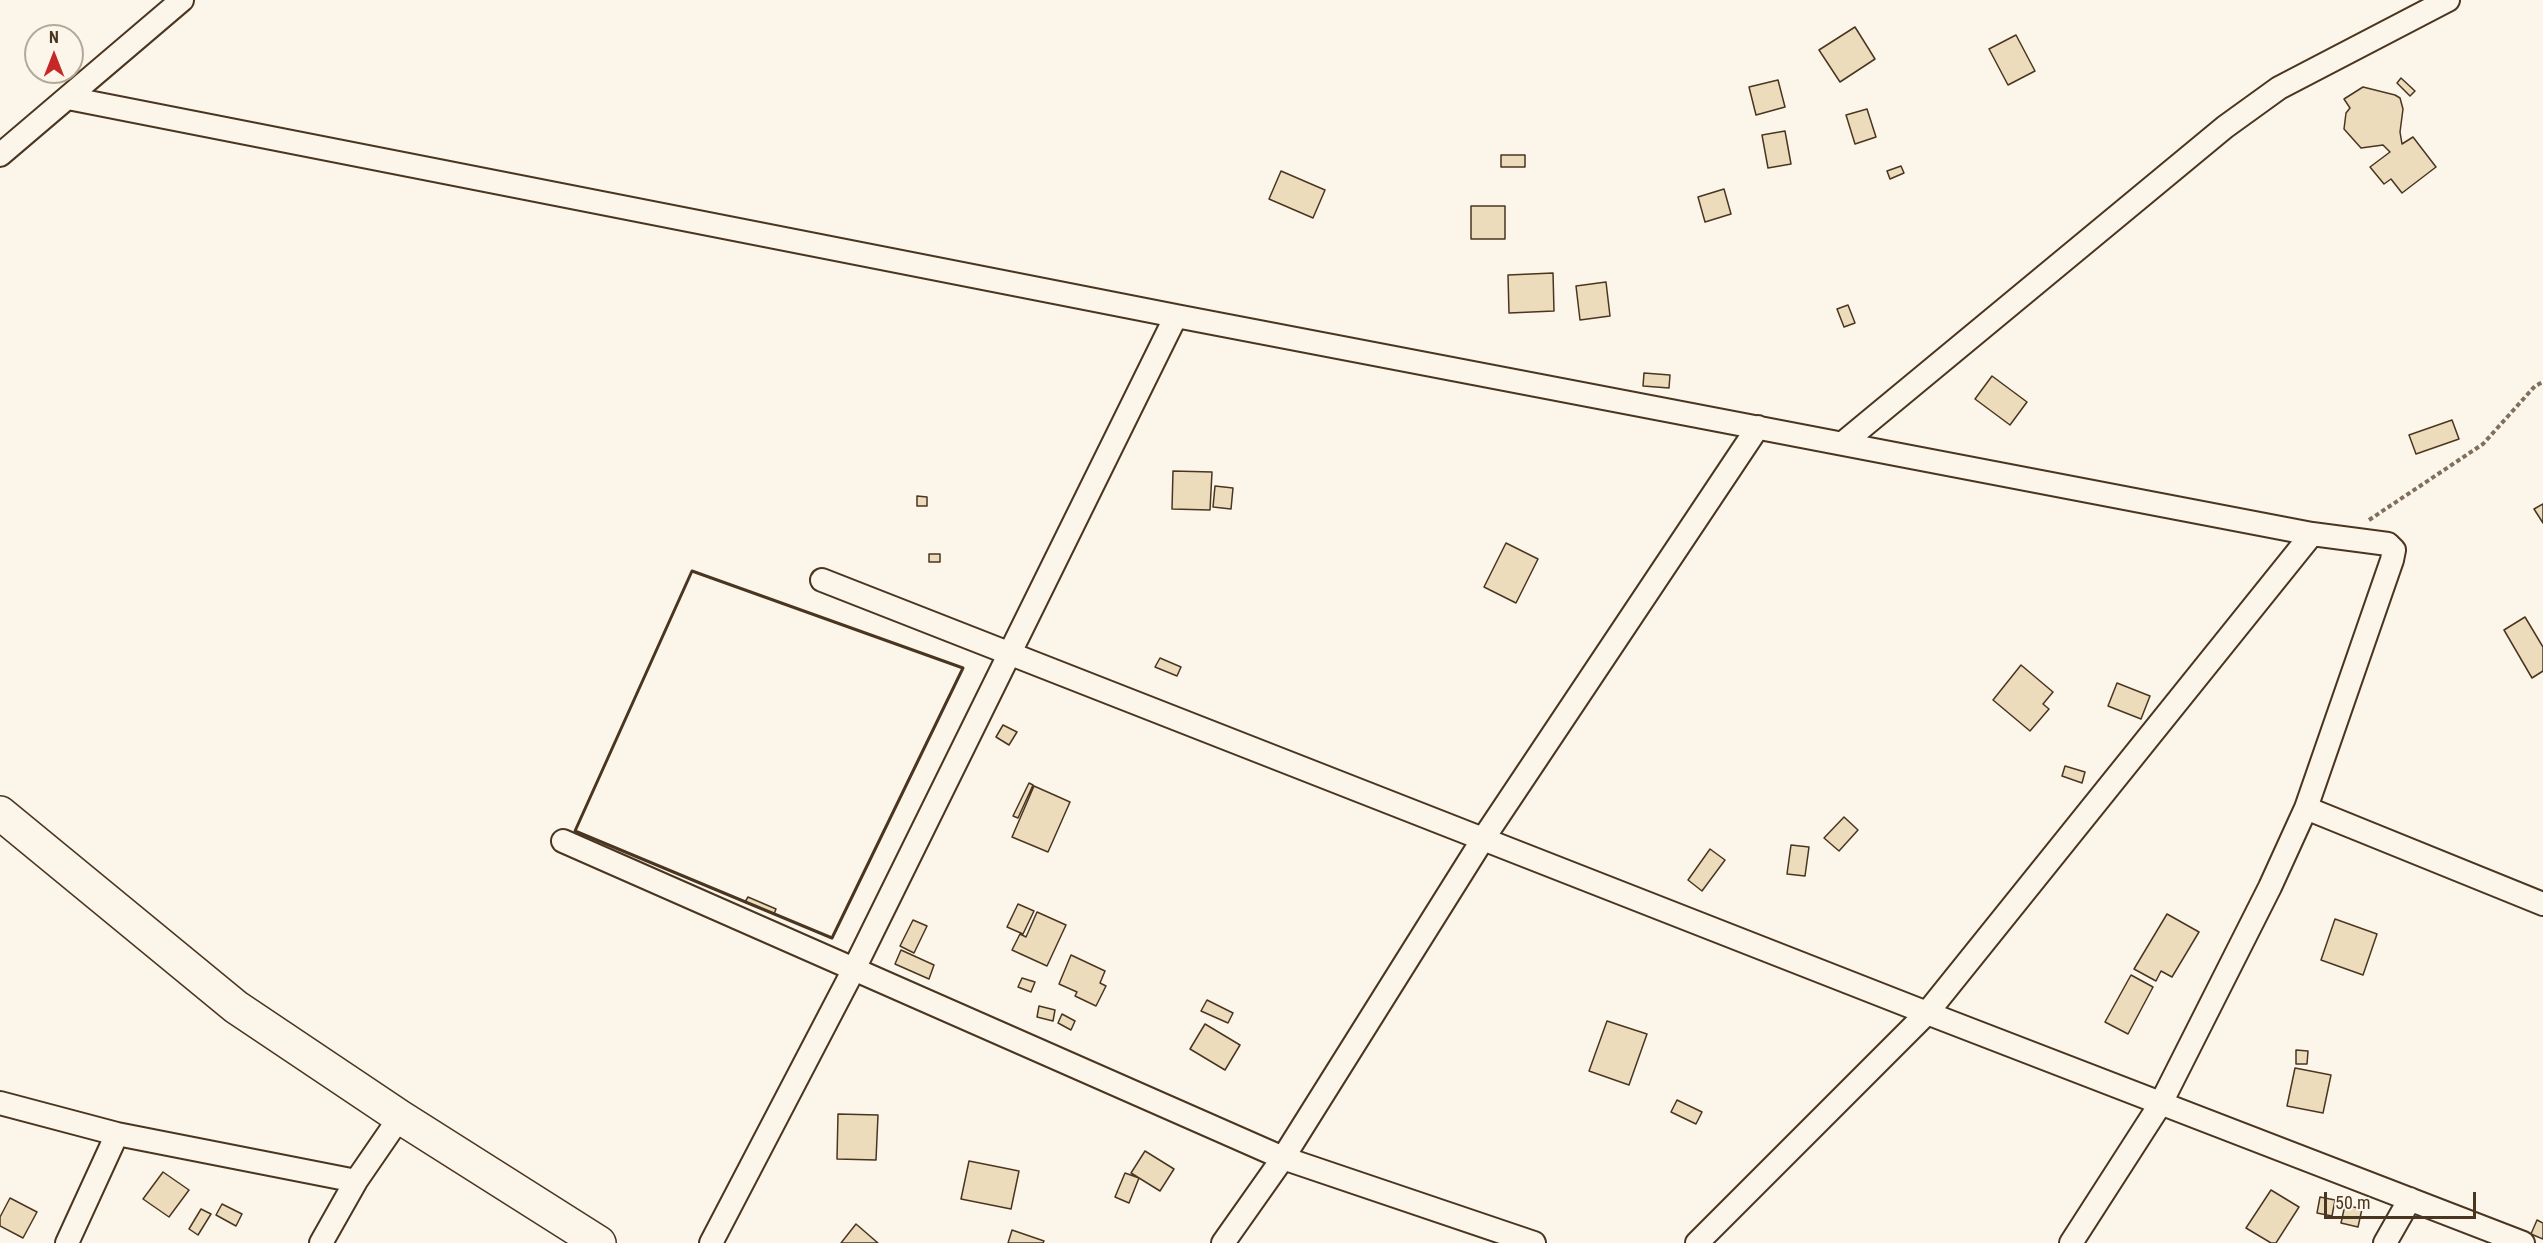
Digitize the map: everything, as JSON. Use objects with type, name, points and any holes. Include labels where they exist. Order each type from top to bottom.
[{"type":"highway","points":[[0,813],[236,1007],[400,1117],[599,1243]]},
{"type":"street","points":[[0,155],[183,0]]},
{"type":"street","points":[[1843,443],[2225,127],[2279,88],[2448,0]]},
{"type":"street","points":[[68,98],[1176,316],[2312,534],[2388,544],[2394,550],[2392,560],[2306,808],[2270,886],[2161,1103],[2071,1243]]},
{"type":"street","points":[[711,1243],[854,969],[1176,316]]},
{"type":"street","points":[[1223,1243],[1283,1158],[1483,839],[1758,427]]},
{"type":"street","points":[[1697,1243],[1927,1013],[2312,534]]},
{"type":"street","points":[[822,580],[1927,1013],[2523,1243]]},
{"type":"street","points":[[2306,808],[2543,904]]},
{"type":"street","points":[[563,841],[1283,1158],[1534,1243]]},
{"type":"street","points":[[0,1103],[117,1134],[356,1181]]},
{"type":"street","points":[[321,1243],[356,1181],[400,1117]]},
{"type":"street","points":[[67,1243],[117,1134]]},
{"type":"street","points":[[2385,1243],[2410,1199]]},
{"type":"path","points":[[2362,522],[2372,520],[2483,444],[2535,386],[2543,382]]},
{"type":"building","points":[[1855,27],[1875,59],[1840,82],[1819,50]]},
{"type":"building","points":[[2016,35],[2035,71],[2008,85],[1989,49]]},
{"type":"building","points":[[2401,78],[2415,91],[2410,96],[2397,83]]},
{"type":"building","points":[[1778,80],[1785,107],[1756,115],[1749,87]]},
{"type":"building","points":[[2363,87],[2400,98],[2403,109],[2400,132],[2402,144],[2413,137],[2436,167],[2402,193],[2391,179],[2384,184],[2370,167],[2390,152],[2383,145],[2361,148],[2344,129],[2346,113],[2350,108],[2344,99]]},
{"type":"building","points":[[1867,109],[1876,137],[1855,144],[1846,115]]},
{"type":"building","points":[[1785,131],[1791,164],[1768,168],[1762,135]]},
{"type":"building","points":[[1501,155],[1525,155],[1525,167],[1501,167]]},
{"type":"building","points":[[1901,166],[1904,173],[1890,179],[1887,171]]},
{"type":"building","points":[[1281,171],[1325,190],[1313,218],[1269,199]]},
{"type":"building","points":[[1724,189],[1731,214],[1705,222],[1698,197]]},
{"type":"building","points":[[1471,206],[1505,206],[1505,239],[1471,239]]},
{"type":"building","points":[[1553,273],[1554,311],[1509,313],[1508,275]]},
{"type":"building","points":[[1606,282],[1610,316],[1580,320],[1576,286]]},
{"type":"building","points":[[1848,305],[1855,323],[1844,327],[1837,309]]},
{"type":"building","points":[[1644,373],[1670,375],[1669,388],[1643,386]]},
{"type":"building","points":[[1992,376],[2027,402],[2010,425],[1975,399]]},
{"type":"building","points":[[2452,420],[2459,439],[2416,454],[2409,435]]},
{"type":"building","points":[[1173,471],[1212,472],[1210,510],[1172,509]]},
{"type":"building","points":[[1215,486],[1233,488],[1231,509],[1213,507]]},
{"type":"building","points":[[917,496],[927,497],[927,506],[917,506]]},
{"type":"building","points":[[2543,504],[2543,523],[2534,509]]},
{"type":"building","points":[[1506,543],[1538,559],[1516,603],[1484,587]]},
{"type":"building","points":[[929,554],[940,554],[940,562],[929,562]]},
{"type":"building","points":[[2525,617],[2543,647],[2543,671],[2532,678],[2504,630]]},
{"type":"building","points":[[1160,658],[1181,667],[1177,676],[1155,667]]},
{"type":"building","points":[[2021,665],[2053,692],[2043,704],[2049,709],[2030,731],[1993,700]]},
{"type":"building","points":[[2117,683],[2150,696],[2141,719],[2108,706]]},
{"type":"building","points":[[1003,725],[1017,732],[1009,745],[996,737]]},
{"type":"building","points":[[2065,766],[2085,772],[2082,783],[2062,776]]},
{"type":"building","points":[[1029,783],[1033,785],[1018,818],[1013,816]]},
{"type":"building","points":[[1034,786],[1070,802],[1048,852],[1012,837]]},
{"type":"building","points":[[1844,817],[1858,830],[1839,851],[1824,838]]},
{"type":"building","points":[[1791,845],[1809,847],[1805,876],[1787,874]]},
{"type":"building","points":[[1710,849],[1725,860],[1702,891],[1688,880]]},
{"type":"building","points":[[748,897],[776,909],[774,914],[745,902]]},
{"type":"building","points":[[1018,904],[1034,911],[1023,934],[1007,927]]},
{"type":"building","points":[[1037,912],[1066,925],[1047,966],[1012,950],[1020,934],[1026,937]]},
{"type":"building","points":[[2167,914],[2199,932],[2172,977],[2161,971],[2156,981],[2134,969]]},
{"type":"building","points":[[2335,919],[2377,934],[2363,975],[2321,960]]},
{"type":"building","points":[[913,920],[927,926],[914,953],[900,946]]},
{"type":"building","points":[[901,950],[934,965],[929,979],[895,964]]},
{"type":"building","points":[[1071,955],[1105,971],[1100,983],[1106,986],[1096,1006],[1075,996],[1077,992],[1059,984]]},
{"type":"building","points":[[2131,975],[2153,987],[2128,1034],[2105,1022]]},
{"type":"building","points":[[1022,978],[1035,982],[1031,992],[1018,987]]},
{"type":"building","points":[[1207,1000],[1233,1013],[1228,1023],[1201,1011]]},
{"type":"building","points":[[1039,1006],[1055,1010],[1053,1021],[1037,1017]]},
{"type":"building","points":[[1062,1014],[1075,1021],[1071,1030],[1058,1023]]},
{"type":"building","points":[[1607,1021],[1647,1034],[1629,1085],[1589,1071]]},
{"type":"building","points":[[1205,1024],[1240,1045],[1225,1070],[1190,1049]]},
{"type":"building","points":[[2296,1050],[2308,1051],[2307,1064],[2296,1064]]},
{"type":"building","points":[[2295,1068],[2331,1075],[2323,1113],[2287,1106]]},
{"type":"building","points":[[1677,1100],[1702,1112],[1696,1124],[1671,1112]]},
{"type":"building","points":[[838,1114],[878,1115],[876,1160],[837,1159]]},
{"type":"building","points":[[1145,1151],[1174,1169],[1160,1191],[1131,1173]]},
{"type":"building","points":[[969,1161],[1019,1171],[1011,1209],[961,1199]]},
{"type":"building","points":[[163,1172],[189,1190],[169,1217],[143,1199]]},
{"type":"building","points":[[1125,1173],[1139,1178],[1129,1203],[1115,1197]]},
{"type":"building","points":[[2271,1190],[2299,1207],[2276,1243],[2271,1243],[2246,1228]]},
{"type":"building","points":[[2320,1197],[2335,1200],[2332,1216],[2317,1213]]},
{"type":"building","points":[[10,1198],[37,1212],[23,1238],[0,1226],[0,1217]]},
{"type":"building","points":[[222,1204],[242,1214],[236,1226],[216,1215]]},
{"type":"building","points":[[2345,1205],[2362,1209],[2358,1227],[2341,1223]]},
{"type":"building","points":[[201,1209],[211,1214],[198,1235],[189,1229]]},
{"type":"building","points":[[2537,1220],[2543,1223],[2543,1239],[2531,1234]]},
{"type":"building","points":[[856,1224],[878,1243],[841,1243]]},
{"type":"building","points":[[1012,1230],[1044,1241],[1043,1243],[1008,1243]]},
{"type":"wall","points":[[692,571],[963,668],[832,938],[575,831],[692,571]]}]
